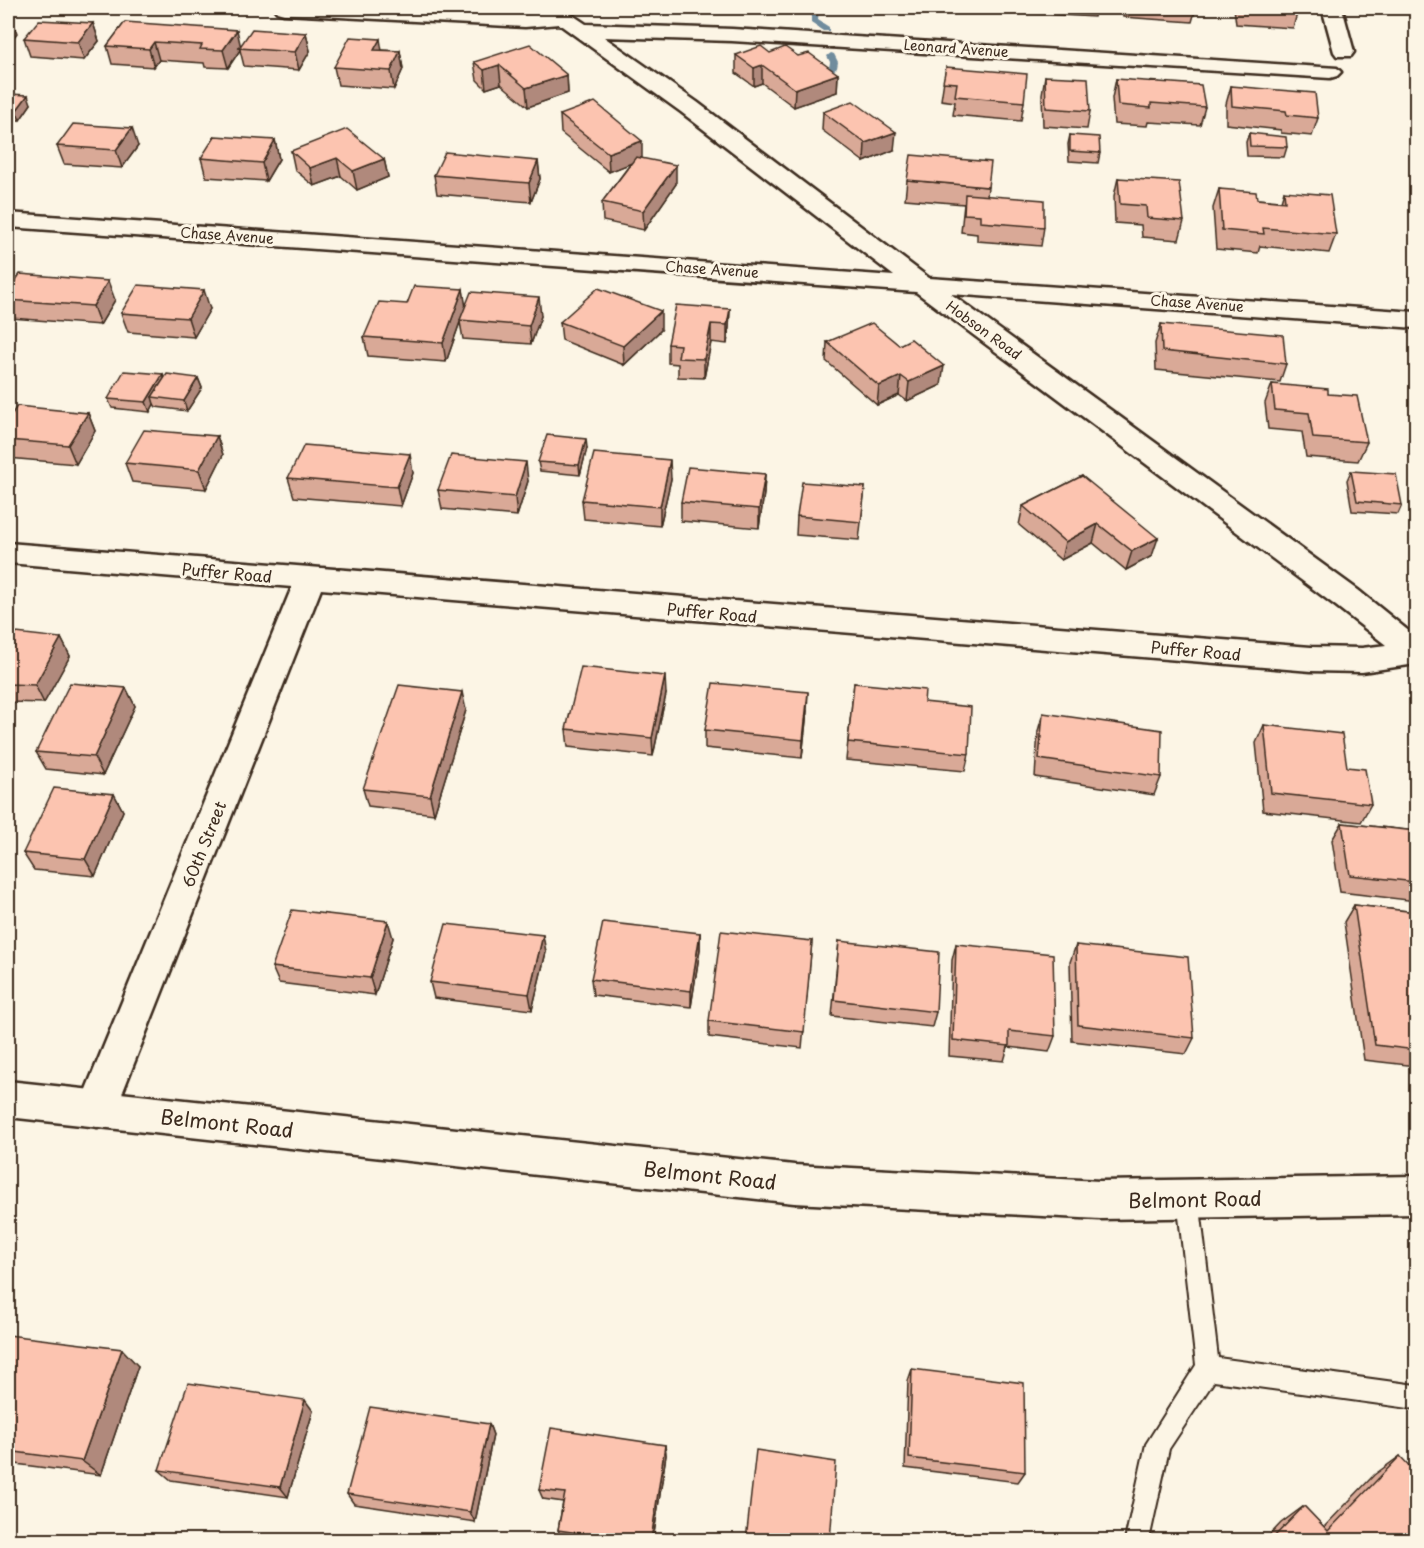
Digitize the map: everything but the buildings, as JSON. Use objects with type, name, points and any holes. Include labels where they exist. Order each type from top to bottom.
[{"type":"street","name":"Leonard Avenue","points":[[284,8],[525,21],[565,18],[732,35],[1330,72]]},
{"type":"street","points":[[1332,8],[1344,52]]},
{"type":"street","name":"Hobson Road","points":[[565,18],[689,107],[921,284],[1347,598],[1416,653]]},
{"type":"street","name":"Chase Avenue","points":[[8,220],[1416,320]]},
{"type":"street","name":"Puffer Road","points":[[8,553],[1311,660],[1362,660],[1416,653]]},
{"type":"street","name":"60th Street","points":[[97,1109],[310,579]]},
{"type":"street","name":"Belmont Road","points":[[8,1099],[794,1184],[1100,1200],[1416,1195]]},
{"type":"lane","points":[[1137,1540],[1158,1444],[1209,1368],[1188,1199]]},
{"type":"lane","points":[[1209,1368],[1416,1397]]},
{"type":"waterway","points":[[815,8],[814,21],[826,29]]},
{"type":"waterway","points":[[831,56],[834,62],[833,68]]}]
